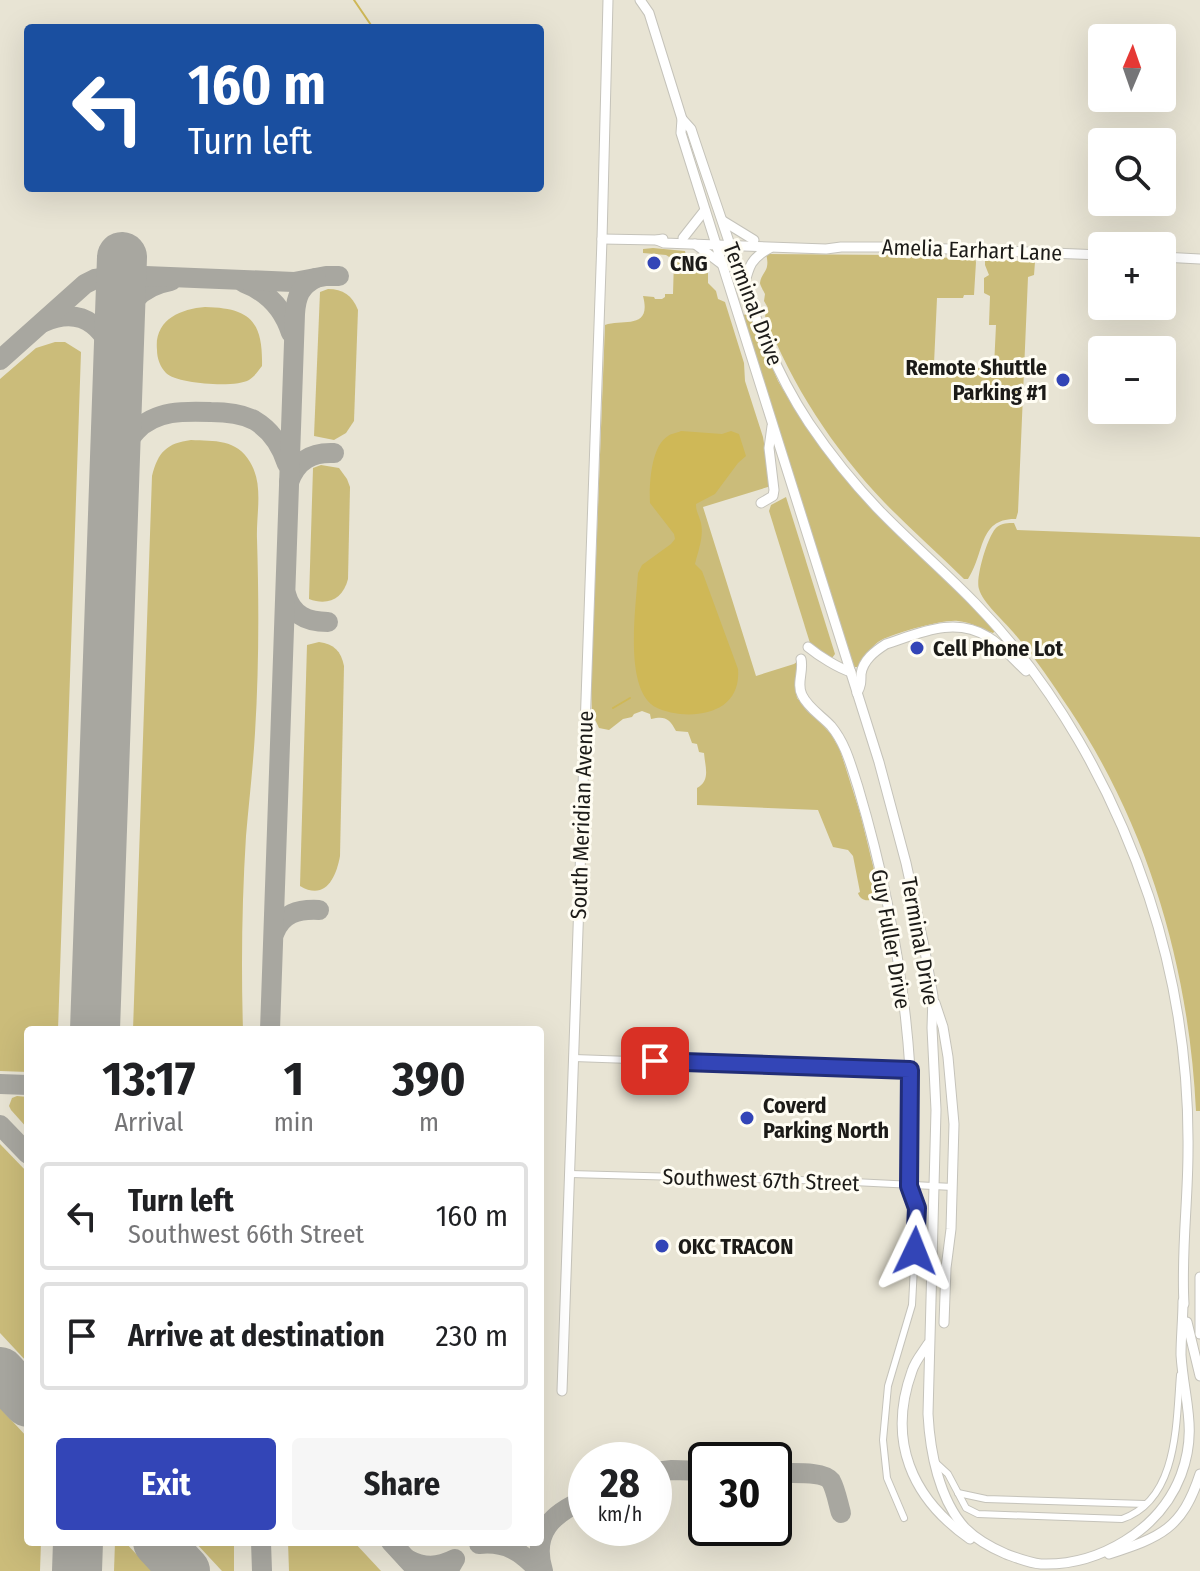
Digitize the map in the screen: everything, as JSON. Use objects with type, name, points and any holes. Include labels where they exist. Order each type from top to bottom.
[{"type":"main road","name":"South Meridian Avenue","points":[[562,1391],[608,0]]},
{"type":"main road","name":"Terminal Drive","points":[[640,0],[649,13]]},
{"type":"main road","name":"Terminal Drive","points":[[649,0],[649,13],[682,119],[681,133],[879,762],[903,851],[933,996],[936,1110],[930,1341],[913,1368],[908,1384],[903,1417],[904,1453],[923,1493],[942,1516],[996,1554],[1035,1565],[1073,1565],[1147,1541],[1165,1531],[1179,1517],[1200,1474]]},
{"type":"main road","name":"Terminal Drive","points":[[682,119],[691,129],[744,286],[780,375],[796,403],[827,448],[878,509],[977,605],[1046,689],[1091,761],[1119,817],[1149,897],[1170,974],[1180,1029],[1187,1097],[1188,1152],[1183,1301],[1200,1376]]},
{"type":"main road","points":[[683,238],[705,210]]},
{"type":"main road","points":[[722,221],[754,240]]},
{"type":"main road","name":"Amelia Earhart Lane","points":[[602,239],[683,238],[773,247],[912,247],[1088,254]]},
{"type":"main road","name":"Amelia Earhart Lane","points":[[657,240],[664,243],[716,242]]},
{"type":"main road","name":"Amelia Earhart Lane","points":[[729,243],[754,240],[826,243],[841,247]]},
{"type":"main road","points":[[695,244],[723,265]]},
{"type":"main road","points":[[744,286],[751,263],[773,247]]},
{"type":"main road","points":[[1176,258],[1200,259]]},
{"type":"main road","points":[[761,503],[773,496],[774,490],[769,448],[773,423]]},
{"type":"main road","points":[[857,693],[862,683],[863,668],[878,649],[941,627],[962,626],[991,638],[1046,689]]},
{"type":"main road","points":[[808,647],[839,668],[851,672]]},
{"type":"main road","name":"Guy Fuller Drive","points":[[801,659],[800,691],[808,705],[829,724],[845,749],[870,828],[892,929],[910,1070],[909,1186]]},
{"type":"main road","points":[[933,996],[943,1027],[952,1090],[954,1141],[944,1323]]},
{"type":"main road","points":[[1200,1277],[1200,1334]]},
{"type":"main road","points":[[931,1289],[945,1289]]},
{"type":"main road","points":[[930,1341],[928,1414],[934,1462],[946,1494],[966,1528],[992,1548],[1015,1558],[1039,1564],[1064,1563],[1097,1554],[1143,1530],[1163,1507],[1180,1478],[1188,1450],[1190,1421],[1181,1356],[1183,1301]]},
{"type":"street","points":[[574,1058],[910,1070]]},
{"type":"street","name":"Southwest 67th Street","points":[[570,1174],[953,1187]]},
{"type":"street","name":"Guy Fuller Drive","points":[[904,1518],[887,1478],[883,1440],[888,1386],[912,1305],[917,1208],[909,1186]]},
{"type":"street","points":[[934,1462],[948,1474],[966,1508],[978,1514],[1122,1519],[1134,1515],[1146,1504],[1162,1479],[1173,1450],[1181,1356]]},
{"type":"street","points":[[958,1493],[986,1499],[1146,1504]]},
{"type":"shaded area","points":[[0,0],[1200,0],[1200,1571],[0,1571]]},
{"type":"shaded area","points":[[643,249],[685,251],[690,262],[708,273],[708,283],[716,291],[718,299],[725,302],[763,437],[771,486],[703,507],[756,676],[798,661],[797,698],[831,734],[840,750],[879,890],[876,897],[870,900],[864,900],[858,893],[853,856],[848,850],[833,847],[818,810],[697,805],[697,788],[706,777],[706,768],[704,753],[699,752],[697,744],[692,743],[688,732],[676,731],[666,719],[651,719],[650,714],[642,711],[623,719],[609,730],[599,728],[592,713],[605,325],[640,319],[645,307],[643,296],[662,299],[665,294],[673,294],[674,260],[666,255],[643,253]]},
{"type":"shaded area","points":[[766,254],[975,259],[974,295],[937,298],[934,364],[964,365],[965,368],[994,367],[996,325],[989,325],[990,296],[984,293],[984,278],[989,275],[985,261],[1035,262],[1034,275],[1028,277],[1018,512],[1016,519],[995,524],[989,531],[968,579],[964,579],[865,481],[831,438],[801,391],[765,316],[768,308],[760,283],[767,268]]},
{"type":"shaded area","points":[[328,289],[346,294],[358,310],[354,421],[346,433],[334,440],[314,436],[320,292]]},
{"type":"shaded area","points":[[205,307],[243,314],[256,328],[262,366],[249,380],[232,384],[194,382],[172,377],[162,368],[157,340],[164,324],[187,310]]},
{"type":"shaded area","points":[[747,314],[778,381],[839,472],[884,522],[966,600],[995,631],[993,633],[958,621],[929,625],[878,642],[859,667],[853,667],[743,315]]},
{"type":"shaded area","points":[[65,342],[81,352],[58,1026],[24,1026],[24,1072],[0,1071],[0,379],[36,348]]},
{"type":"shaded area","points":[[681,431],[722,434],[731,431],[739,434],[746,456],[715,494],[696,504],[702,533],[695,564],[702,571],[738,669],[738,681],[735,692],[722,706],[713,711],[692,714],[666,711],[650,703],[641,688],[634,657],[638,573],[642,565],[675,539],[650,503],[652,466],[662,441]]},
{"type":"shaded area","points":[[191,440],[232,445],[245,454],[257,480],[257,685],[244,884],[243,1026],[133,1026],[152,476],[161,455],[176,444]]},
{"type":"shaded area","points":[[321,465],[339,468],[350,487],[348,579],[338,596],[322,602],[309,599],[313,468]]},
{"type":"shaded area","points":[[786,497],[835,654],[832,658],[814,649],[810,643],[769,511],[771,505]]},
{"type":"shaded area","points":[[1014,523],[1017,530],[1200,537],[1200,1111],[1196,1111],[1192,1058],[1174,953],[1143,852],[1098,756],[1070,710],[1036,660],[989,606],[979,589],[981,567],[993,531],[1001,525]]},
{"type":"shaded area","points":[[319,642],[336,649],[344,666],[340,856],[336,872],[328,885],[316,891],[300,886],[307,645]]},
{"type":"shaded area","points":[[24,1097],[24,1125],[9,1106],[12,1098]]},
{"type":"shaded area","points":[[0,1144],[24,1169],[24,1359],[0,1333]]},
{"type":"shaded area","points":[[0,1408],[24,1434],[24,1546],[41,1546],[40,1571],[0,1571]]},
{"type":"shaded area","points":[[115,1546],[129,1546],[152,1571],[114,1571]]},
{"type":"shaded area","points":[[199,1546],[234,1546],[234,1571],[222,1571]]},
{"type":"shaded area","points":[[288,1546],[358,1546],[381,1571],[289,1571]]},
{"type":"waterway","points":[[354,0],[370,24]]},
{"type":"waterway","points":[[613,708],[630,698]]},
{"type":"taxiway","points":[[0,360],[85,284],[95,279],[121,275],[294,282],[339,276]]},
{"type":"taxiway","points":[[270,1026],[295,314],[300,293],[316,278]]},
{"type":"taxiway","points":[[119,338],[125,316],[135,300],[150,288],[171,281]]},
{"type":"taxiway","points":[[244,283],[274,302],[291,333]]},
{"type":"taxiway","points":[[44,322],[72,316],[93,324],[108,343],[118,369]]},
{"type":"taxiway","points":[[113,501],[118,464],[125,447],[136,431],[161,415],[222,412],[249,418],[270,433],[287,464]]},
{"type":"taxiway","points":[[289,482],[296,468],[306,459],[334,453]]},
{"type":"taxiway","points":[[286,594],[297,613],[314,621],[328,622]]},
{"type":"taxiway","points":[[274,934],[286,917],[304,910],[319,910]]},
{"type":"taxiway","points":[[0,1084],[24,1085]]},
{"type":"taxiway","points":[[0,1125],[24,1150]]},
{"type":"taxiway","points":[[672,1470],[688,1470]]},
{"type":"taxiway","points":[[792,1473],[821,1475],[831,1481],[841,1513]]},
{"type":"taxiway","points":[[544,1533],[555,1518],[568,1509]]},
{"type":"taxiway","points":[[261,1546],[262,1571]]},
{"type":"taxiway","points":[[395,1546],[415,1568]]},
{"type":"taxiway","points":[[505,1546],[526,1558],[539,1571]]},
{"type":"taxiway","points":[[540,1546],[543,1571]]},
{"type":"taxiway","points":[[407,1559],[431,1566],[455,1559],[448,1571]]},
{"type":"runway","points":[[95,1026],[122,257]]},
{"type":"runway","points":[[0,1372],[24,1398]]},
{"type":"runway","points":[[77,1571],[78,1546]]},
{"type":"runway","points":[[162,1546],[185,1571]]},
{"type":"place","name":"CNG","points":[[654,263]]},
{"type":"place","name":"Remote Shuttle Parking #1","points":[[1063,380]]},
{"type":"place","name":"Cell Phone Lot","points":[[917,648]]},
{"type":"place","name":"Coverd Parking North","points":[[747,1118]]},
{"type":"place","name":"OKC TRACON","points":[[662,1246]]},
{"type":"route","points":[[655,1061],[910,1070],[909,1186],[917,1208],[915,1251]]}]
